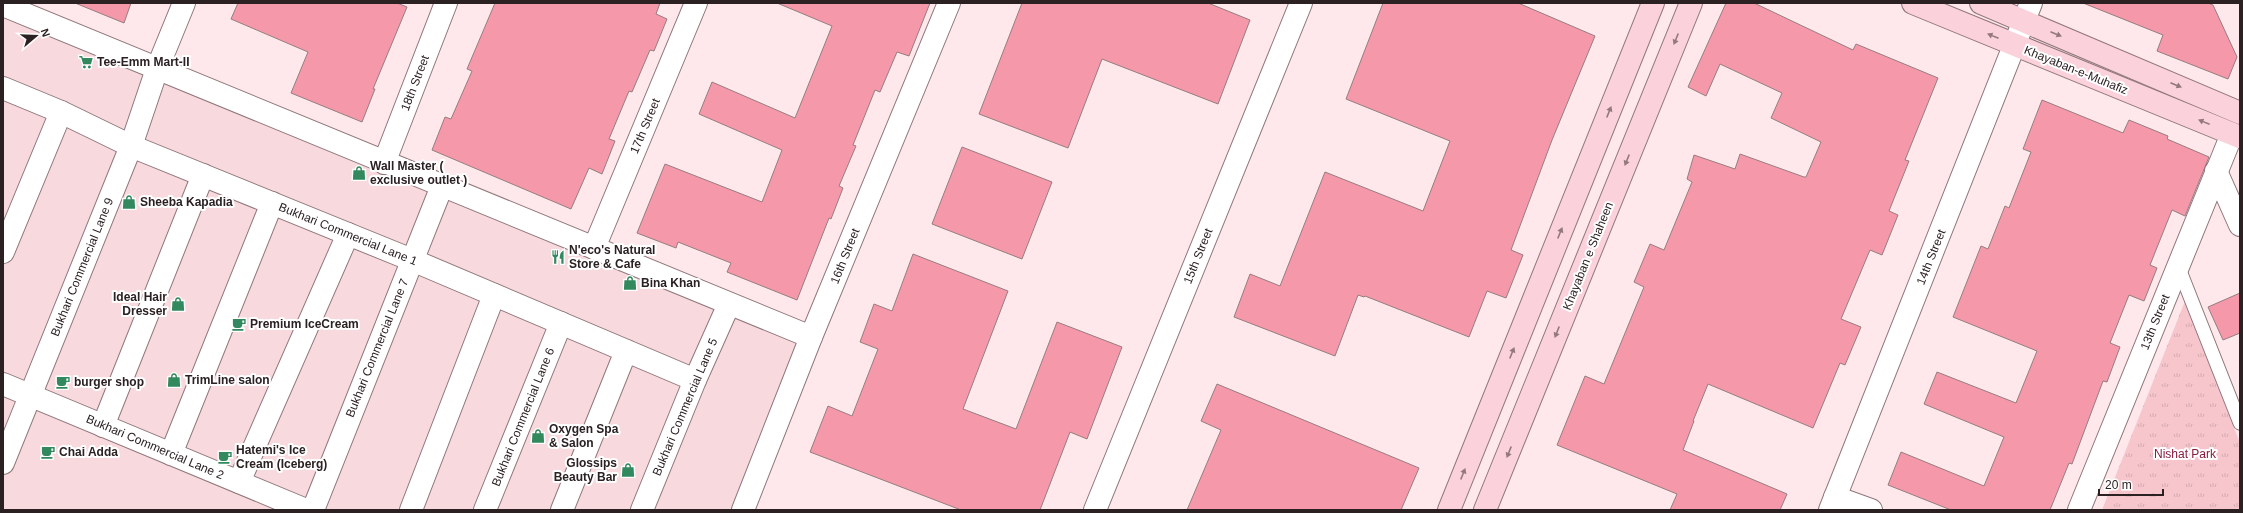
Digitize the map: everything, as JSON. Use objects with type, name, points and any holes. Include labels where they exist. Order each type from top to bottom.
[{"type":"main road","points":[[1449,510],[1653,3]]},
{"type":"main road","name":"Khayaban e Shaheen","points":[[1485,510],[1691,3]]},
{"type":"main road","name":"Khayaban-e-Muhafiz","points":[[1913,3],[2236,135]]},
{"type":"main road","name":"Khayaban-e-Muhafiz","points":[[1981,3],[2027,12],[2240,113]]},
{"type":"street","name":"Bukhari Commercial Lane 9","points":[[3,463],[131,146],[157,69],[184,3]]},
{"type":"street","name":"18th Street","points":[[384,162],[446,3]]},
{"type":"street","name":"17th Street","points":[[594,248],[696,3]]},
{"type":"street","name":"16th Street","points":[[743,510],[811,337],[950,3]]},
{"type":"street","name":"15th Street","points":[[1095,510],[1300,3]]},
{"type":"street","points":[[3,5],[811,337]]},
{"type":"street","name":"14th Street","points":[[1832,504],[2027,12]]},
{"type":"street","name":"Bukhari Commercial Lane 1","points":[[3,88],[61,112],[131,146],[412,260],[694,380]]},
{"type":"street","points":[[3,252],[61,112]]},
{"type":"street","name":"13th Street","points":[[2079,510],[2216,171],[2236,135]]},
{"type":"street","points":[[2216,171],[2240,225]]},
{"type":"street","points":[[103,426],[202,175]]},
{"type":"street","name":"Bukhari Commercial Lane 7","points":[[313,510],[442,186]]},
{"type":"street","points":[[171,454],[272,203]]},
{"type":"street","points":[[239,482],[348,234]]},
{"type":"street","points":[[411,510],[494,295]]},
{"type":"street","name":"Bukhari Commercial Lane 5","points":[[642,510],[694,380],[729,304]]},
{"type":"street","name":"Bukhari Commercial Lane 6","points":[[485,510],[561,323]]},
{"type":"street","points":[[562,510],[626,351]]},
{"type":"street","name":"Bukhari Commercial Lane 2","points":[[3,384],[306,510]]},
{"type":"street","points":[[1832,504],[1871,510]]},
{"type":"lane","points":[[2178,266],[2240,423]]},
{"type":"shaded area","points":[[3,17],[799,343],[732,510],[3,510]]},
{"type":"green space","name":"Nishat Park","points":[[2185,301],[2240,443],[2240,510],[2102,510]]},
{"type":"building","points":[[75,3],[131,3],[124,23]]},
{"type":"building","points":[[238,3],[397,3],[407,7],[373,89],[375,89],[362,122],[291,93],[308,52],[231,19]]},
{"type":"building","points":[[495,3],[660,3],[656,14],[667,19],[654,51],[650,50],[632,92],[629,91],[609,139],[615,141],[602,174],[589,168],[571,209],[432,150],[445,117],[451,119],[472,71],[467,69]]},
{"type":"building","points":[[777,3],[930,3],[909,56],[897,52],[880,92],[875,90],[853,145],[856,146],[839,186],[843,188],[831,219],[829,218],[797,300],[727,272],[731,263],[678,242],[676,248],[637,233],[665,164],[762,202],[782,150],[699,114],[712,82],[795,118],[832,26]]},
{"type":"building","points":[[1022,3],[1208,3],[1250,20],[1218,104],[1102,59],[1068,148],[979,114]]},
{"type":"building","points":[[1383,3],[1518,3],[1595,36],[1552,140],[1511,250],[1523,255],[1506,298],[1487,291],[1469,337],[1365,296],[1358,295],[1335,356],[1234,317],[1250,274],[1280,286],[1325,172],[1423,211],[1450,141],[1346,99]]},
{"type":"building","points":[[1726,3],[1754,3],[1853,50],[1856,44],[1938,78],[1905,160],[1909,161],[1889,211],[1898,215],[1882,255],[1870,250],[1841,319],[1861,327],[1845,365],[1840,363],[1813,428],[1708,384],[1693,421],[1683,450],[1787,494],[1780,510],[1670,510],[1677,494],[1557,445],[1585,376],[1604,384],[1644,287],[1634,282],[1650,244],[1664,250],[1692,182],[1687,179],[1694,155],[1735,169],[1740,154],[1806,177],[1821,142],[1771,118],[1782,93],[1720,64],[1706,96],[1688,87]]},
{"type":"building","points":[[2083,3],[2208,3],[2213,5],[2237,57],[2228,79],[2157,51],[2163,35]]},
{"type":"building","points":[[2042,100],[2123,133],[2129,120],[2168,136],[2167,139],[2209,157],[2185,216],[2172,210],[2150,265],[2157,268],[2144,301],[2129,295],[2110,343],[2120,347],[2107,382],[2103,381],[2072,464],[2069,463],[2050,510],[1951,510],[1888,485],[1901,452],[1984,486],[2004,437],[1924,404],[1937,372],[2016,403],[2037,351],[1953,317],[1981,246],[1988,249],[2005,206],[2009,208],[2031,152],[2023,149]]},
{"type":"building","points":[[962,147],[1052,182],[1022,259],[932,224]]},
{"type":"building","points":[[913,254],[1008,291],[963,409],[1016,429],[1057,322],[1122,347],[1087,439],[1070,432],[1040,510],[961,510],[810,452],[828,406],[852,416],[878,349],[860,342],[874,304],[892,311]]},
{"type":"building","points":[[2240,293],[2240,333],[2223,340],[2208,307]]},
{"type":"building","points":[[1217,384],[1419,468],[1401,510],[1187,510],[1221,430],[1201,421]]},
{"type":"place","name":"Tee-Emm Mart-II","points":[[86,62]]},
{"type":"place","name":"Wall Master ( exclusive outlet )","points":[[359,173]]},
{"type":"place","name":"Sheeba Kapadia","points":[[129,202]]},
{"type":"place","name":"N'eco's Natural Store & Cafe","points":[[558,257]]},
{"type":"place","name":"Bina Khan","points":[[630,283]]},
{"type":"place","name":"Ideal Hair Dresser","points":[[178,304]]},
{"type":"place","name":"Premium IceCream","points":[[239,324]]},
{"type":"place","name":"TrimLine salon","points":[[174,380]]},
{"type":"place","name":"burger shop","points":[[63,382]]},
{"type":"place","name":"Oxygen Spa & Salon","points":[[538,436]]},
{"type":"place","name":"Chai Adda","points":[[48,452]]},
{"type":"place","name":"Hatemi's Ice Cream (Iceberg)","points":[[225,457]]},
{"type":"place","name":"Glossips Beauty Bar","points":[[628,470]]}]
